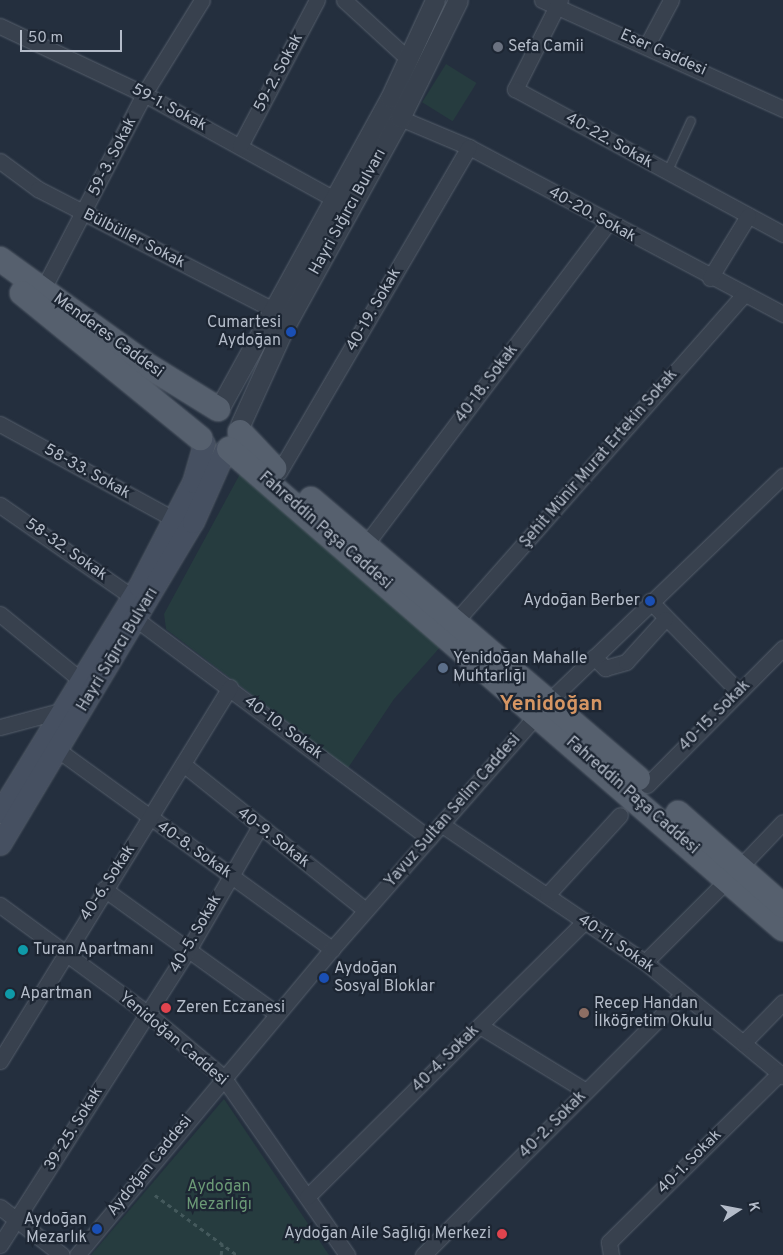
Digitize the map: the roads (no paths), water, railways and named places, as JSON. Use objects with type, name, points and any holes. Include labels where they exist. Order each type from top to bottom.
[{"type":"main road","name":"Menderes Caddesi","points":[[0,259],[150,367],[219,409],[234,415],[223,440],[143,387],[0,278]]},
{"type":"main road","points":[[219,409],[204,417],[223,440]]},
{"type":"main road","name":"Fahreddin Paşa Caddesi","points":[[223,440],[279,472],[366,544],[455,622],[543,708],[647,786],[734,873],[783,929]]},
{"type":"main road","name":"Fahreddin Paşa Caddesi","points":[[223,440],[543,708],[734,873],[783,906]]},
{"type":"main road","name":"Hayri Sığırcı Bulvarı","points":[[0,812],[82,681],[174,520],[223,440]]},
{"type":"main road","name":"Hayri Sığırcı Bulvarı","points":[[0,844],[193,522],[223,440]]},
{"type":"street","name":"59-3. Sokak","points":[[43,289],[84,214],[144,94],[202,0]]},
{"type":"street","name":"59-2. Sokak","points":[[240,146],[317,0]]},
{"type":"street","points":[[344,0],[407,58]]},
{"type":"street","name":"Hayri Sığırcı Bulvarı","points":[[219,409],[334,199],[435,0]]},
{"type":"street","name":"Hayri Sığırcı Bulvarı","points":[[223,440],[400,118],[458,0]]},
{"type":"street","name":"Eser Caddesi","points":[[542,0],[558,4],[783,109]]},
{"type":"street","points":[[647,45],[671,0]]},
{"type":"street","name":"40-22. Sokak","points":[[558,4],[515,89],[667,173],[783,234]]},
{"type":"street","name":"59-1. Sokak","points":[[0,26],[144,94],[334,199]]},
{"type":"street","name":"40-20. Sokak","points":[[400,118],[469,147],[607,224],[783,314]]},
{"type":"street","name":"40-19. Sokak","points":[[279,472],[469,147]]},
{"type":"street","name":"Bülbüller Sokak","points":[[0,161],[38,189],[274,310]]},
{"type":"street","points":[[710,278],[748,216]]},
{"type":"street","name":"40-18. Sokak","points":[[366,544],[607,224]]},
{"type":"street","name":"Şehit Münir Murat Ertekin Sokak","points":[[455,622],[743,295]]},
{"type":"street","name":"58-33. Sokak","points":[[0,424],[174,520]]},
{"type":"street","name":"Yavuz Sultan Selim Caddesi","points":[[223,1077],[365,910],[543,708],[650,601],[783,476]]},
{"type":"street","name":"58-32. Sokak","points":[[0,505],[131,596]]},
{"type":"street","points":[[650,601],[665,619],[739,692]]},
{"type":"street","points":[[0,614],[82,681]]},
{"type":"street","name":"40-10. Sokak","points":[[136,619],[230,687],[430,838]]},
{"type":"street","points":[[594,657],[605,668],[626,662],[665,619]]},
{"type":"street","name":"40-15. Sokak","points":[[647,786],[783,648]]},
{"type":"street","name":"40-6. Sokak","points":[[0,1061],[64,951],[149,819],[230,687]]},
{"type":"street","points":[[0,727],[64,710]]},
{"type":"street","name":"40-8. Sokak","points":[[58,750],[149,819],[332,949]]},
{"type":"street","name":"40-9. Sokak","points":[[183,764],[259,828],[365,910]]},
{"type":"street","points":[[547,895],[620,815]]},
{"type":"street","points":[[645,962],[783,822]]},
{"type":"street","name":"40-11. Sokak","points":[[441,824],[645,962],[781,1075]]},
{"type":"street","name":"40-5. Sokak","points":[[147,1013],[187,952],[259,828]]},
{"type":"street","points":[[104,889],[187,952],[277,1014]]},
{"type":"street","name":"Yenidoğan Caddesi","points":[[0,905],[147,1013],[223,1077],[347,1255]]},
{"type":"street","name":"40-4. Sokak","points":[[307,1197],[585,921]]},
{"type":"street","name":"40-2. Sokak","points":[[423,1255],[683,994]]},
{"type":"street","points":[[743,1043],[783,1002]]},
{"type":"street","name":"39-25. Sokak","points":[[0,1246],[147,1013]]},
{"type":"street","points":[[480,1026],[586,1091]]},
{"type":"street","name":"40-1. Sokak","points":[[611,1255],[609,1242],[781,1075]]},
{"type":"street","name":"Aydoğan Caddesi","points":[[77,1255],[223,1077]]},
{"type":"street","points":[[0,1207],[62,1255]]},
{"type":"lane","points":[[667,173],[691,121]]},
{"type":"place","name":"Sefa Camii","points":[[498,47]]},
{"type":"place","name":"Cumartesi Aydoğan","points":[[291,332]]},
{"type":"place","name":"Aydoğan Berber","points":[[650,601]]},
{"type":"place","name":"Yenidoğan Mahalle Muhtarlığı","points":[[443,668]]},
{"type":"place","name":"Turan Apartmanı","points":[[23,950]]},
{"type":"place","name":"Aydoğan Sosyal Bloklar","points":[[324,978]]},
{"type":"place","name":"Apartman","points":[[10,994]]},
{"type":"place","name":"Zeren Eczanesi","points":[[166,1008]]},
{"type":"place","name":"Recep Handan İlköğretim Okulu","points":[[584,1013]]},
{"type":"place","name":"Aydoğan Mezarlık","points":[[97,1229]]},
{"type":"place","name":"Aydoğan Aile Sağlığı Merkezi","points":[[502,1234]]},
{"type":"district","name":"Yenidoğan","points":[[551,705]]},
{"type":"park label","name":"Aydoğan Mezarlığı","points":[[219,1196]]}]
